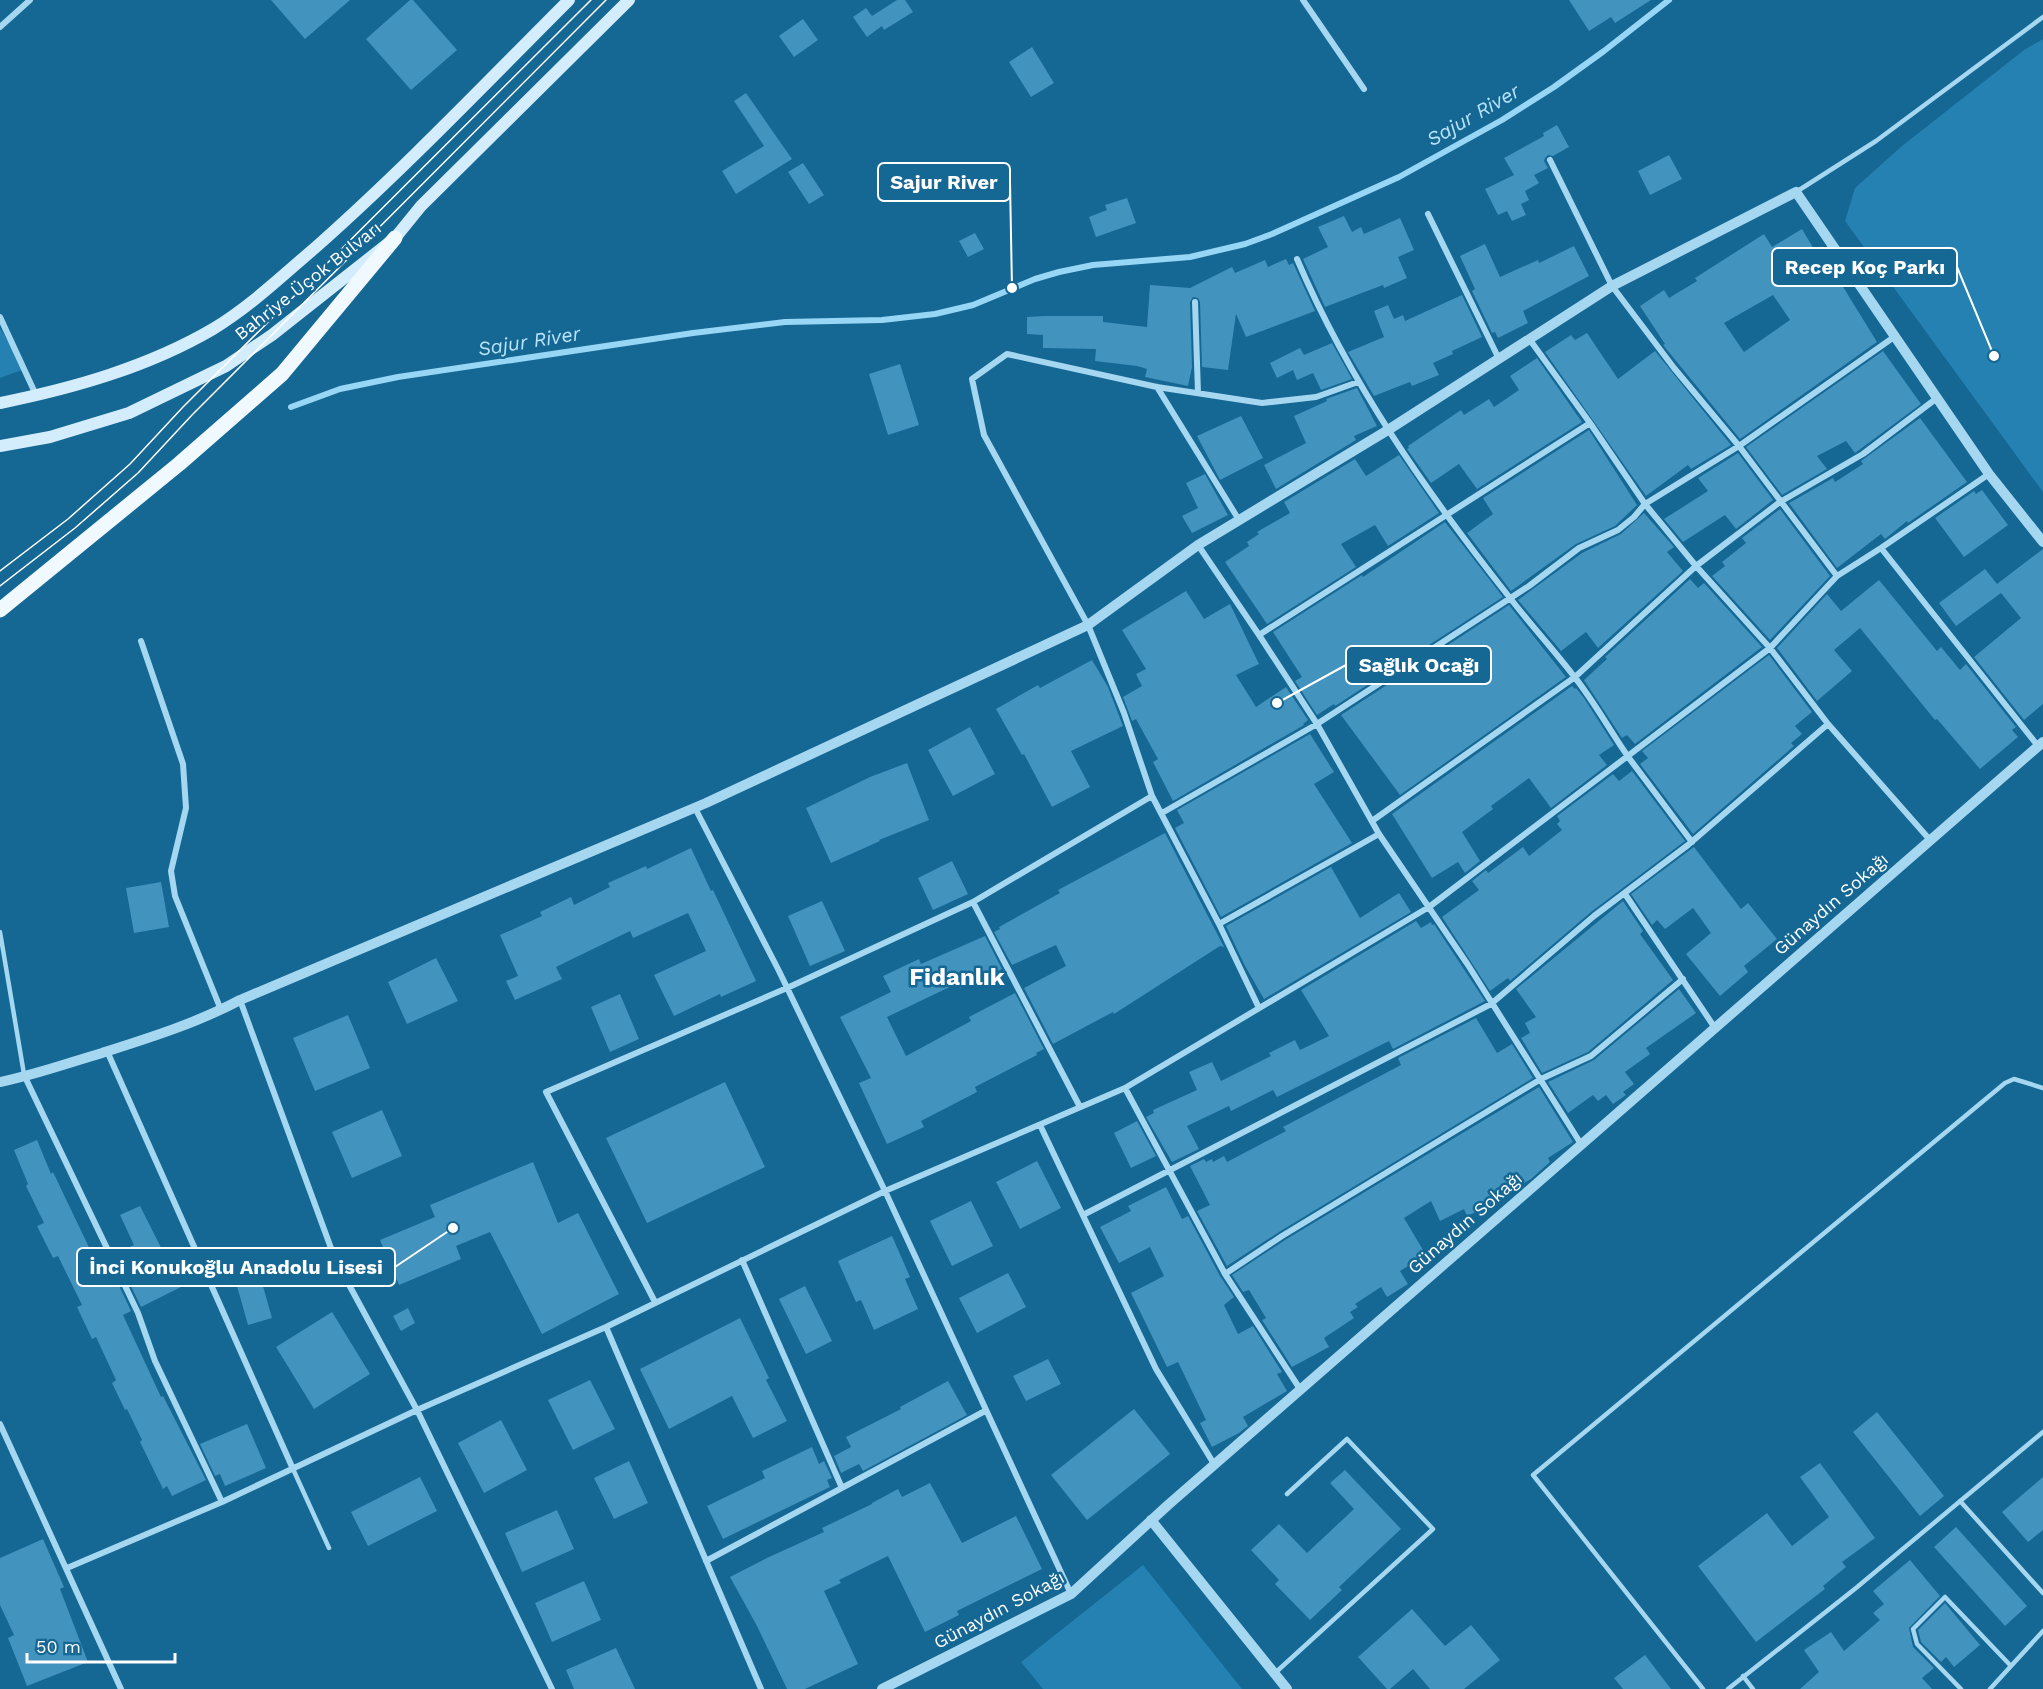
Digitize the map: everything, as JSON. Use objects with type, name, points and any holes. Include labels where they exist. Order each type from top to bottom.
[{"type":"main road","name":"Bahriye Üçok Bulvarı","points":[[0,403],[82,384],[121,372],[213,329],[258,297],[338,227],[569,0]]},
{"type":"main road","name":"Bahriye Üçok Bulvarı","points":[[0,446],[50,437],[129,413],[226,366],[272,335],[395,238],[421,206],[629,0]]},
{"type":"main road","points":[[0,610],[179,464],[282,374],[395,238]]},
{"type":"street","points":[[0,27],[30,0]]},
{"type":"street","points":[[1303,0],[1364,89]]},
{"type":"street","points":[[1550,160],[1612,286],[1674,368],[1739,446],[1837,576]]},
{"type":"street","points":[[0,1082],[25,1077],[107,1051],[221,1010],[695,808],[1088,625],[1198,545],[1388,430],[1612,286],[1796,192],[1989,474],[2043,542]]},
{"type":"street","points":[[1428,214],[1499,359]]},
{"type":"street","points":[[1297,259],[1316,303],[1358,382],[1388,430],[1446,514],[1510,598],[1575,677],[1629,757],[1692,842]]},
{"type":"street","points":[[1195,302],[1198,393]]},
{"type":"street","points":[[0,317],[36,395]]},
{"type":"street","points":[[1162,813],[1317,724],[1529,586],[1579,548],[1618,530],[1645,504],[1739,446],[1894,337]]},
{"type":"street","points":[[1530,340],[1645,504],[1696,566],[1770,648],[1828,724],[1930,840]]},
{"type":"street","points":[[1259,1008],[1219,924],[1152,796],[1124,713],[1088,625],[984,435],[972,379],[1007,354],[1157,387],[1262,403],[1316,397],[1358,382]]},
{"type":"street","points":[[1157,387],[1239,520]]},
{"type":"street","points":[[1372,821],[1575,677],[1696,566],[1780,502],[1863,454],[1937,398]]},
{"type":"street","points":[[1260,634],[1590,423]]},
{"type":"street","points":[[67,1568],[222,1502],[417,1410],[606,1327],[885,1191],[1125,1088],[1429,907],[1770,648],[1837,576],[1989,474]]},
{"type":"street","points":[[1198,545],[1260,634],[1317,724],[1379,834],[1468,965],[1581,1144]]},
{"type":"street","points":[[1881,548],[2041,744]]},
{"type":"street","points":[[141,641],[183,764],[186,808],[171,871],[175,896],[221,1010]]},
{"type":"street","points":[[1083,1215],[1491,1004],[1594,916],[1692,842],[1828,724]]},
{"type":"street","name":"Günaydın Sokağı","points":[[882,1689],[1071,1594],[1214,1464],[2041,744]]},
{"type":"street","points":[[655,1302],[546,1092],[787,988],[973,902],[1152,796]]},
{"type":"street","points":[[695,808],[787,988],[885,1191],[1071,1594]]},
{"type":"street","points":[[1219,924],[1379,834]]},
{"type":"street","points":[[1625,894],[1715,1028]]},
{"type":"street","points":[[973,902],[1080,1107]]},
{"type":"street","points":[[1225,1274],[1282,1236],[1541,1079],[1590,1056],[1683,979]]},
{"type":"street","points":[[240,1000],[335,1258],[417,1410],[552,1689]]},
{"type":"street","points":[[107,1051],[293,1469]]},
{"type":"street","points":[[25,1077],[138,1313],[155,1361],[222,1502]]},
{"type":"street","points":[[1125,1088],[1225,1274],[1300,1389]]},
{"type":"street","points":[[1040,1125],[1156,1369],[1214,1464]]},
{"type":"street","points":[[742,1260],[842,1488]]},
{"type":"street","points":[[606,1327],[761,1689]]},
{"type":"street","points":[[706,1561],[985,1411]]},
{"type":"street","points":[[0,1424],[121,1689]]},
{"type":"street","points":[[1151,1520],[1287,1689]]},
{"type":"lane","points":[[1796,192],[1876,141],[2043,18]]},
{"type":"lane","points":[[0,932],[25,1077]]},
{"type":"lane","points":[[1703,1689],[1533,1475],[2005,1083],[2014,1079],[2043,1088]]},
{"type":"lane","points":[[1728,1689],[1856,1588],[2043,1432]]},
{"type":"lane","points":[[1275,1673],[1433,1529],[1347,1440],[1287,1494]]},
{"type":"lane","points":[[293,1469],[329,1548]]},
{"type":"lane","points":[[1960,1501],[2043,1593]]},
{"type":"lane","points":[[1961,1689],[1917,1644],[1913,1629],[1945,1597],[2011,1666]]},
{"type":"lane","points":[[1990,1689],[2043,1631]]},
{"type":"lane","points":[[1743,1676],[1753,1689]]},
{"type":"shaded area","points":[[2043,39],[2043,492],[1845,221],[1855,188],[1902,146],[2024,50]]},
{"type":"shaded area","points":[[0,328],[25,369],[0,378]]},
{"type":"shaded area","points":[[1143,1565],[1242,1689],[1043,1689],[1021,1662]]},
{"type":"building","points":[[271,0],[350,0],[305,39]]},
{"type":"building","points":[[410,0],[413,0],[457,50],[411,90],[366,39]]},
{"type":"building","points":[[897,0],[905,0],[913,12],[884,30],[882,26],[867,37],[853,17],[866,8],[872,16]]},
{"type":"building","points":[[1569,0],[1651,0],[1615,23],[1611,17],[1589,31]]},
{"type":"building","points":[[803,19],[818,40],[794,57],[779,36]]},
{"type":"building","points":[[1032,47],[1054,83],[1031,97],[1009,62]]},
{"type":"building","points":[[746,93],[792,159],[736,194],[722,171],[764,146],[734,101]]},
{"type":"building","points":[[1557,125],[1569,147],[1553,156],[1548,155],[1544,161],[1548,168],[1534,175],[1539,183],[1525,191],[1529,200],[1521,204],[1526,215],[1512,221],[1507,211],[1498,215],[1485,189],[1514,175],[1504,158],[1544,136],[1543,133]]},
{"type":"building","points":[[1669,155],[1682,179],[1650,195],[1638,171]]},
{"type":"building","points":[[803,163],[824,195],[809,204],[788,172]]},
{"type":"building","points":[[1127,198],[1136,223],[1096,237],[1089,217],[1107,210],[1105,205]]},
{"type":"building","points":[[1344,216],[1352,232],[1361,227],[1364,234],[1400,218],[1414,250],[1398,257],[1407,278],[1325,307],[1303,259],[1328,247],[1318,227]]},
{"type":"building","points":[[1802,229],[1821,261],[1823,260],[1834,278],[1837,277],[1877,342],[1740,439],[1663,345],[1665,344],[1640,306],[1664,290],[1669,298],[1697,281],[1695,278],[1764,234],[1772,247]],"holes":[[[1773,295],[1790,320],[1744,352],[1724,323]]]},
{"type":"building","points":[[975,233],[984,249],[968,257],[959,241]]},
{"type":"building","points":[[1485,244],[1500,277],[1538,260],[1539,263],[1574,246],[1589,276],[1523,311],[1528,323],[1498,338],[1495,332],[1492,333],[1472,291],[1475,289],[1460,256]]},
{"type":"building","points":[[1286,259],[1289,265],[1293,263],[1315,311],[1246,337],[1236,314],[1228,370],[1202,367],[1200,302],[1198,298],[1193,297],[1190,302],[1192,367],[1188,386],[1145,377],[1147,369],[1137,366],[1095,361],[1096,349],[1043,348],[1043,335],[1027,334],[1027,317],[1043,316],[1103,316],[1103,322],[1147,327],[1150,285],[1190,288],[1232,267],[1235,273],[1265,260],[1268,267]]},
{"type":"building","points":[[1462,295],[1482,337],[1433,363],[1439,375],[1412,386],[1410,382],[1374,396],[1348,352],[1384,337],[1374,311],[1388,305],[1394,319],[1403,315],[1405,321]]},
{"type":"building","points":[[1587,333],[1618,379],[1655,351],[1731,445],[1691,469],[1688,465],[1646,496],[1545,352],[1571,335],[1575,340]]},
{"type":"building","points":[[1332,343],[1352,379],[1321,390],[1313,373],[1297,380],[1293,370],[1277,378],[1270,363],[1300,348],[1304,355]]},
{"type":"building","points":[[1883,351],[1921,404],[1855,453],[1846,441],[1817,456],[1827,469],[1782,495],[1746,447]]},
{"type":"building","points":[[1537,358],[1582,422],[1477,489],[1459,464],[1431,483],[1407,449],[1408,446],[1461,410],[1464,415],[1489,399],[1494,407],[1519,390],[1510,376]]},
{"type":"building","points":[[900,364],[919,425],[888,435],[869,374]]},
{"type":"building","points":[[1357,388],[1377,426],[1354,436],[1356,440],[1276,489],[1264,465],[1306,443],[1294,416],[1327,401],[1326,399]]},
{"type":"building","points":[[1241,416],[1263,458],[1220,480],[1197,436]]},
{"type":"building","points":[[1920,418],[1967,482],[1908,523],[1907,521],[1885,539],[1881,534],[1837,568],[1789,503],[1833,478],[1835,482],[1863,464],[1861,461]]},
{"type":"building","points":[[1589,430],[1637,505],[1615,526],[1576,544],[1511,591],[1467,533],[1493,514],[1483,498]]},
{"type":"building","points":[[1738,453],[1773,500],[1736,529],[1725,515],[1683,542],[1664,519],[1708,491],[1698,478]]},
{"type":"building","points":[[1399,455],[1439,513],[1388,546],[1375,525],[1341,544],[1356,567],[1267,624],[1225,562],[1249,546],[1247,542],[1259,534],[1257,532],[1290,513],[1284,502],[1355,459],[1366,476]]},
{"type":"building","points":[[1205,474],[1228,515],[1192,533],[1182,516],[1198,508],[1186,483]]},
{"type":"building","points":[[1982,490],[2008,525],[1964,557],[1935,518],[1974,491],[1976,494]]},
{"type":"building","points":[[1780,509],[1830,576],[1770,640],[1712,576],[1725,566],[1722,562],[1746,543],[1742,538]]},
{"type":"building","points":[[1644,513],[1674,547],[1667,552],[1683,571],[1598,648],[1586,632],[1561,651],[1518,600],[1582,553],[1621,534]]},
{"type":"building","points":[[1445,522],[1503,597],[1335,706],[1334,704],[1317,715],[1295,681],[1302,677],[1273,632],[1362,575],[1363,577]]},
{"type":"building","points":[[2043,549],[2043,704],[2024,720],[1974,657],[2021,618],[2001,593],[1956,626],[1939,603],[1985,569],[1997,584]]},
{"type":"building","points":[[1690,579],[1698,588],[1704,583],[1762,647],[1635,744],[1627,735],[1622,738],[1584,680],[1607,659],[1605,657]]},
{"type":"building","points":[[1879,580],[1937,651],[1941,647],[1960,670],[1966,664],[2016,727],[2012,730],[2018,737],[1980,769],[1937,719],[1935,720],[1860,628],[1834,650],[1852,671],[1817,701],[1777,648],[1827,594],[1841,611]]},
{"type":"building","points":[[1186,591],[1204,619],[1230,604],[1259,664],[1236,675],[1256,707],[1286,687],[1308,720],[1304,725],[1173,801],[1153,762],[1158,759],[1136,719],[1132,721],[1123,697],[1142,686],[1136,674],[1146,669],[1122,630]]},
{"type":"building","points":[[1509,605],[1566,677],[1400,795],[1341,715]]},
{"type":"building","points":[[1769,655],[1812,712],[1795,726],[1802,734],[1791,743],[1794,746],[1693,834],[1640,764],[1648,758],[1642,751]]},
{"type":"building","points":[[1092,660],[1108,687],[1123,726],[1071,751],[1090,787],[1052,807],[1024,754],[1022,755],[996,709],[1038,685],[1040,688]]},
{"type":"building","points":[[1572,686],[1584,698],[1614,745],[1599,755],[1607,765],[1551,808],[1529,778],[1491,806],[1493,809],[1462,832],[1480,861],[1465,873],[1458,862],[1432,878],[1392,814]]},
{"type":"building","points":[[970,727],[995,774],[953,796],[928,750]]},
{"type":"building","points":[[1310,734],[1334,772],[1314,784],[1352,843],[1221,917],[1175,828],[1184,823],[1177,810]]},
{"type":"building","points":[[907,763],[929,820],[831,863],[806,808],[870,777]]},
{"type":"building","points":[[1632,771],[1685,841],[1591,912],[1510,981],[1508,978],[1490,991],[1442,917],[1479,890],[1472,881],[1486,870],[1488,873],[1523,847],[1529,856],[1562,830],[1557,824],[1560,821],[1557,816],[1613,774],[1619,781]]},
{"type":"building","points":[[1165,833],[1224,947],[1220,946],[1114,1014],[1113,1012],[1053,1044],[1024,988],[1066,966],[1056,945],[1012,965],[994,932],[1060,893],[1058,890]]},
{"type":"building","points":[[1694,847],[1741,909],[1748,903],[1777,939],[1744,966],[1748,972],[1720,996],[1686,954],[1711,933],[1693,908],[1665,929],[1657,920],[1652,925],[1631,894]]},
{"type":"building","points":[[691,848],[756,981],[721,997],[720,994],[674,1016],[654,975],[706,951],[688,913],[633,938],[630,931],[556,967],[562,979],[515,1000],[506,981],[518,976],[500,935],[542,916],[540,912],[571,897],[574,905],[610,887],[608,883],[646,866],[647,869]]},
{"type":"building","points":[[952,861],[968,894],[933,910],[918,878]]},
{"type":"building","points":[[1331,867],[1360,918],[1399,893],[1411,912],[1264,999],[1226,926]]},
{"type":"building","points":[[161,882],[169,927],[134,933],[126,888]]},
{"type":"building","points":[[822,901],[845,951],[810,966],[788,916]]},
{"type":"building","points":[[1623,901],[1643,931],[1640,934],[1673,980],[1588,1052],[1542,1073],[1521,1038],[1530,1033],[1525,1023],[1536,1017],[1516,989]]},
{"type":"building","points":[[1416,921],[1421,928],[1431,922],[1432,925],[1434,924],[1485,1001],[1393,1049],[1389,1041],[1277,1097],[1273,1090],[1231,1111],[1229,1106],[1187,1126],[1199,1149],[1172,1162],[1146,1117],[1154,1113],[1153,1110],[1197,1090],[1189,1072],[1212,1062],[1221,1081],[1271,1056],[1269,1053],[1295,1040],[1300,1050],[1329,1036],[1301,990]]},
{"type":"building","points":[[985,936],[1002,969],[960,988],[958,983],[887,1017],[906,1056],[971,1021],[969,1017],[1015,993],[1044,1049],[1036,1053],[1037,1055],[975,1087],[977,1092],[921,1121],[924,1127],[887,1144],[859,1083],[871,1078],[840,1017],[891,992],[883,976],[919,959],[921,964]]},
{"type":"building","points":[[436,958],[458,1001],[407,1024],[388,982]]},
{"type":"building","points":[[1679,989],[1696,1013],[1646,1048],[1650,1054],[1625,1072],[1634,1084],[1623,1092],[1626,1095],[1613,1104],[1606,1095],[1598,1101],[1593,1095],[1568,1113],[1548,1082],[1594,1060]]},
{"type":"building","points":[[620,994],[639,1039],[610,1052],[591,1007]]},
{"type":"building","points":[[348,1015],[370,1068],[315,1091],[293,1038]]},
{"type":"building","points":[[1476,1018],[1497,1053],[1512,1044],[1533,1078],[1227,1266],[1197,1211],[1210,1205],[1190,1166],[1204,1159],[1206,1162],[1212,1159],[1213,1162],[1224,1156],[1227,1162],[1286,1131],[1283,1127],[1401,1065],[1398,1058]]},
{"type":"building","points":[[725,1082],[765,1167],[647,1223],[606,1138]]},
{"type":"building","points":[[1539,1087],[1573,1142],[1548,1158],[1550,1162],[1531,1179],[1522,1184],[1519,1180],[1497,1201],[1479,1212],[1467,1216],[1464,1209],[1440,1221],[1431,1201],[1404,1218],[1426,1255],[1400,1271],[1408,1284],[1387,1297],[1381,1287],[1355,1304],[1358,1307],[1350,1312],[1354,1318],[1324,1338],[1329,1347],[1292,1367],[1262,1320],[1266,1318],[1249,1290],[1243,1292],[1232,1275],[1285,1240]]},
{"type":"building","points":[[382,1110],[402,1156],[352,1178],[332,1132]]},
{"type":"building","points":[[1137,1121],[1156,1156],[1131,1168],[1114,1133]]},
{"type":"building","points":[[37,1140],[51,1174],[53,1172],[96,1262],[106,1258],[131,1311],[123,1315],[161,1397],[163,1396],[206,1480],[172,1496],[167,1486],[163,1489],[140,1442],[142,1440],[112,1383],[116,1380],[96,1337],[92,1339],[77,1307],[82,1305],[58,1256],[53,1258],[37,1226],[44,1223],[26,1186],[28,1184],[14,1150]]},
{"type":"building","points":[[1037,1161],[1061,1208],[1020,1229],[996,1182]]},
{"type":"building","points":[[533,1162],[558,1223],[578,1213],[619,1294],[542,1334],[490,1232],[456,1246],[461,1259],[399,1285],[380,1240],[435,1217],[430,1205]]},
{"type":"building","points":[[1166,1187],[1182,1219],[1188,1216],[1220,1276],[1234,1297],[1224,1305],[1238,1334],[1253,1326],[1282,1372],[1277,1374],[1287,1391],[1243,1417],[1248,1426],[1212,1447],[1200,1423],[1206,1420],[1178,1362],[1167,1367],[1131,1293],[1164,1276],[1150,1247],[1119,1263],[1100,1227],[1131,1211],[1128,1206]]},
{"type":"building","points":[[971,1201],[993,1246],[952,1266],[930,1221]]},
{"type":"building","points":[[140,1206],[181,1287],[141,1307],[115,1253],[134,1245],[120,1215]]},
{"type":"building","points":[[892,1236],[910,1277],[905,1279],[918,1309],[874,1330],[861,1300],[856,1302],[838,1261]]},
{"type":"building","points":[[259,1272],[272,1318],[248,1325],[235,1279]]},
{"type":"building","points":[[1008,1273],[1026,1307],[977,1333],[959,1298]]},
{"type":"building","points":[[805,1286],[832,1341],[806,1354],[779,1299]]},
{"type":"building","points":[[408,1308],[415,1323],[401,1331],[393,1316]]},
{"type":"building","points":[[332,1312],[370,1374],[314,1409],[276,1347]]},
{"type":"building","points":[[740,1318],[769,1378],[766,1380],[787,1421],[753,1438],[732,1396],[669,1429],[640,1369]]},
{"type":"building","points":[[1048,1359],[1061,1384],[1026,1401],[1013,1376]]},
{"type":"building","points":[[590,1380],[615,1429],[573,1450],[548,1400]]},
{"type":"building","points":[[948,1381],[967,1415],[863,1471],[859,1464],[841,1473],[834,1456],[851,1447],[846,1437],[901,1409],[900,1407]]},
{"type":"building","points":[[1134,1409],[1170,1454],[1087,1520],[1051,1475]]},
{"type":"building","points":[[1877,1412],[1944,1496],[1920,1516],[1853,1432]]},
{"type":"building","points":[[501,1420],[527,1470],[484,1493],[458,1443]]},
{"type":"building","points":[[247,1424],[266,1468],[225,1486],[220,1474],[215,1476],[200,1444]]},
{"type":"building","points":[[812,1447],[819,1464],[824,1461],[832,1478],[827,1480],[830,1487],[723,1539],[707,1506],[765,1478],[762,1471]]},
{"type":"building","points":[[629,1461],[648,1503],[614,1519],[594,1478]]},
{"type":"building","points":[[1820,1463],[1875,1538],[1842,1562],[1846,1567],[1823,1586],[1825,1589],[1756,1642],[1698,1566],[1767,1513],[1792,1546],[1829,1517],[1800,1477]]},
{"type":"building","points":[[1345,1470],[1401,1529],[1339,1587],[1342,1590],[1310,1620],[1275,1584],[1279,1580],[1251,1550],[1279,1524],[1307,1553],[1354,1509],[1330,1483]]},
{"type":"building","points":[[420,1477],[437,1511],[368,1546],[351,1512]]},
{"type":"building","points":[[2043,1477],[2043,1530],[2028,1542],[2002,1512]]},
{"type":"building","points":[[930,1483],[962,1543],[1016,1516],[1042,1569],[957,1611],[959,1615],[925,1632],[888,1556],[839,1580],[841,1583],[824,1591],[858,1664],[805,1689],[787,1689],[757,1626],[730,1577],[824,1532],[822,1528],[898,1489],[902,1497]]},
{"type":"building","points":[[557,1510],[574,1549],[522,1572],[505,1533]]},
{"type":"building","points":[[1956,1527],[2027,1606],[2005,1626],[1934,1547]]},
{"type":"building","points":[[43,1539],[64,1587],[60,1589],[88,1662],[27,1686],[8,1638],[14,1635],[0,1605],[0,1558]]},
{"type":"building","points":[[1910,1560],[1940,1596],[1909,1628],[1913,1647],[1934,1668],[1922,1678],[1932,1689],[1800,1689],[1819,1672],[1804,1650],[1831,1632],[1844,1651],[1880,1620],[1873,1613],[1884,1604],[1873,1591]]},
{"type":"building","points":[[584,1581],[601,1620],[552,1642],[535,1603]]},
{"type":"building","points":[[1945,1603],[1980,1645],[1954,1667],[1946,1657],[1941,1662],[1921,1642],[1918,1630]]},
{"type":"building","points":[[1412,1609],[1445,1646],[1471,1625],[1500,1660],[1464,1689],[1430,1689],[1413,1669],[1390,1689],[1387,1689],[1358,1657]]},
{"type":"building","points":[[616,1648],[635,1689],[574,1689],[566,1670]]},
{"type":"building","points":[[1645,1655],[1671,1689],[1623,1689],[1614,1678]]},
{"type":"waterway","name":"Sajur River","points":[[291,407],[340,389],[398,377],[693,333],[785,322],[882,320],[935,314],[973,305],[1035,279],[1059,272],[1093,265],[1190,257],[1245,244],[1399,177],[1502,120],[1554,87],[1669,0]]},
{"type":"tram line","points":[[0,571],[68,519],[130,464],[183,407],[591,0]]},
{"type":"tram line","points":[[0,586],[75,528],[138,473],[192,415],[606,0]]},
{"type":"place","name":"Sajur River","points":[[1012,288]]},
{"type":"place","name":"Recep Koç Parkı","points":[[1994,356]]},
{"type":"place","name":"Sağlık Ocağı","points":[[1277,703]]},
{"type":"place","name":"İnci Konukoğlu Anadolu Lisesi","points":[[453,1228]]},
{"type":"district","name":"Fidanlık","points":[[957,977]]}]
